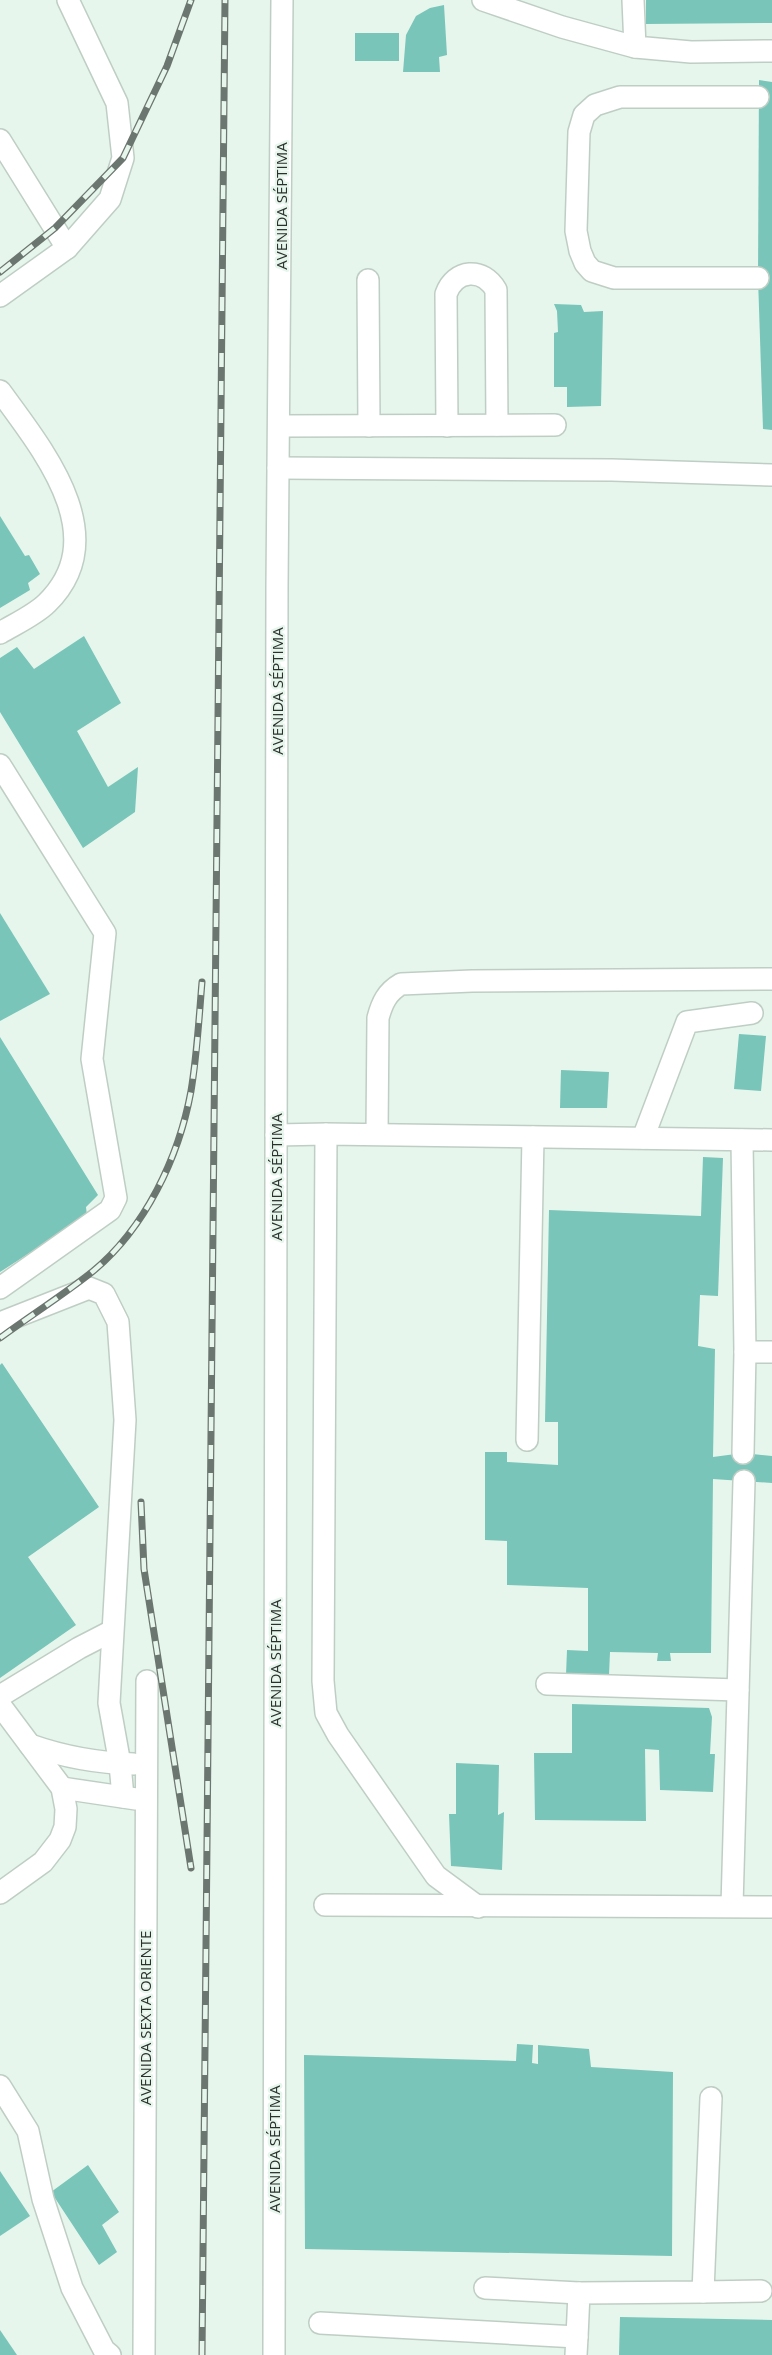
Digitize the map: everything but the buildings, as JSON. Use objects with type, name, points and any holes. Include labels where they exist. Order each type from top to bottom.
[{"type":"street","points":[[0,296],[67,248],[110,199],[123,158],[117,103],[68,0]]},
{"type":"street","name":"AVENIDA SÉPTIMA","points":[[274,2355],[278,468],[282,0]]},
{"type":"street","points":[[483,0],[562,27],[635,46],[691,52],[772,51]]},
{"type":"street","points":[[633,0],[635,46]]},
{"type":"street","points":[[758,97],[620,97],[595,105],[584,115],[579,132],[576,231],[585,263],[592,271],[614,278],[758,278]]},
{"type":"street","points":[[0,140],[67,248]]},
{"type":"street","points":[[447,426],[446,294],[450,283],[458,277],[470,274],[482,276],[492,282],[496,290],[497,425]]},
{"type":"street","points":[[368,280],[369,426]]},
{"type":"street","points":[[0,391],[45,453],[66,495],[75,547],[71,572],[46,604],[0,633]]},
{"type":"street","points":[[279,426],[555,425]]},
{"type":"street","points":[[278,468],[612,470],[772,475]]},
{"type":"street","points":[[0,765],[105,933],[92,1059],[116,1198],[110,1210],[0,1288]]},
{"type":"street","points":[[377,1134],[378,1018],[382,1002],[393,988],[401,984],[484,981],[772,979]]},
{"type":"street","points":[[643,1138],[687,1022],[752,1013]]},
{"type":"street","points":[[326,1134],[323,1681],[326,1713],[338,1735],[436,1876],[478,1906]]},
{"type":"street","points":[[276,1136],[377,1134],[772,1140]]},
{"type":"street","points":[[527,1440],[533,1137]]},
{"type":"street","points":[[742,1140],[745,1352],[743,1453]]},
{"type":"street","points":[[0,1323],[89,1288],[104,1294],[118,1322],[126,1420],[109,1703],[120,1764],[123,1797]]},
{"type":"street","points":[[745,1352],[772,1352]]},
{"type":"street","points":[[732,1906],[744,1481]]},
{"type":"street","points":[[0,1696],[79,1648],[112,1631]]},
{"type":"street","name":"AVENIDA SEXTA ORIENTE","points":[[144,2355],[147,1681]]},
{"type":"street","points":[[547,1684],[738,1689]]},
{"type":"street","points":[[0,1705],[62,1788],[66,1809],[65,1827],[60,1840],[44,1862],[0,1893]]},
{"type":"street","points":[[30,1745],[59,1755],[120,1764],[146,1765]]},
{"type":"street","points":[[62,1788],[146,1801]]},
{"type":"street","points":[[325,1905],[772,1906]]},
{"type":"street","points":[[0,2086],[28,2131],[43,2199],[72,2288],[104,2350],[110,2355]]},
{"type":"street","points":[[703,2292],[711,2098]]},
{"type":"street","points":[[485,2288],[579,2293],[761,2291]]},
{"type":"street","points":[[320,2323],[577,2346],[579,2293]]},
{"type":"railway","points":[[0,272],[55,228],[123,158],[167,66],[191,0]]},
{"type":"railway","points":[[202,2355],[225,0]]},
{"type":"railway","points":[[0,1338],[81,1281],[111,1255],[128,1235],[157,1190],[178,1141],[191,1091],[202,982]]},
{"type":"railway","points":[[141,1502],[144,1569],[191,1868]]}]
